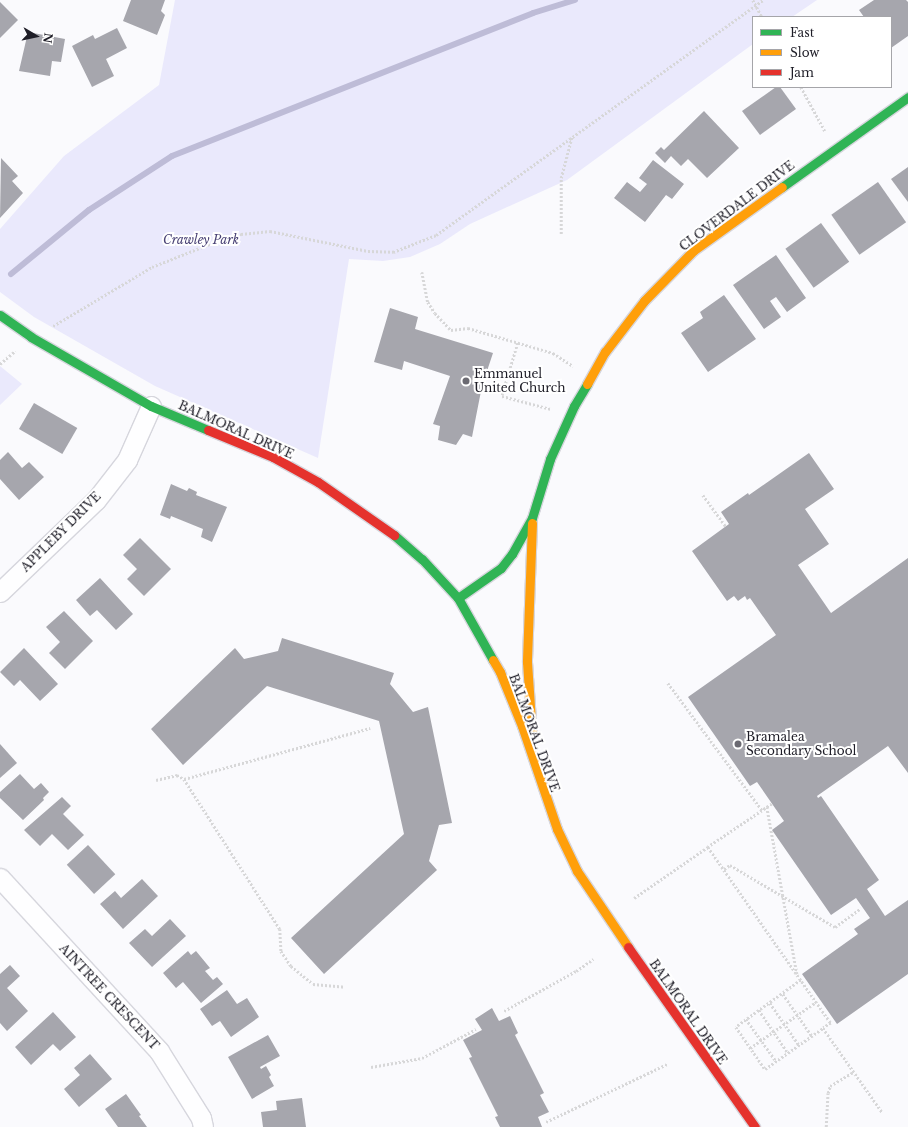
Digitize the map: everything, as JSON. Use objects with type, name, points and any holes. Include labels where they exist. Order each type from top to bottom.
[{"type":"street","name":"CLOVERDALE DRIVE","points":[[458,598],[501,568],[512,554],[532,518],[550,459],[570,415],[605,352],[644,301],[694,250],[908,97]]},
{"type":"street","name":"BALMORAL DRIVE","points":[[0,315],[31,337],[151,406],[273,457],[318,482],[387,530],[422,559],[458,598],[500,672],[522,726],[557,829],[577,871],[663,997],[755,1127]]},
{"type":"street","name":"APPLEBY DRIVE","points":[[0,592],[96,500],[127,460],[151,406]]},
{"type":"street","points":[[532,518],[527,662],[534,763]]},
{"type":"street","name":"AINTREE CRESCENT","points":[[0,878],[159,1051],[201,1118],[203,1127]]},
{"type":"path","points":[[753,0],[762,16]]},
{"type":"path","points":[[0,364],[31,337],[67,319],[152,267],[217,241],[242,234],[270,231],[368,251],[393,252],[436,234],[572,135],[763,0]]},
{"type":"path","points":[[801,88],[834,149]]},
{"type":"path","points":[[561,234],[561,178],[572,135]]},
{"type":"path","points":[[422,272],[428,302],[435,313],[451,330],[468,328],[553,353],[591,377]]},
{"type":"path","points":[[518,343],[502,396],[570,415]]},
{"type":"path","points":[[703,495],[726,527]]},
{"type":"path","points":[[668,683],[762,810]]},
{"type":"path","points":[[184,779],[370,728]]},
{"type":"path","points":[[156,780],[177,775],[184,779],[280,929],[281,951],[291,966],[313,984],[345,987]]},
{"type":"path","points":[[634,898],[772,804]]},
{"type":"path","points":[[767,807],[797,974]]},
{"type":"path","points":[[708,847],[724,869],[831,1023],[765,1069],[736,1027],[801,980]]},
{"type":"path","points":[[724,869],[730,864],[836,927],[861,908]]},
{"type":"path","points":[[504,1011],[593,959]]},
{"type":"path","points":[[783,994],[812,1036]]},
{"type":"path","points":[[750,1048],[816,1002]]},
{"type":"path","points":[[770,1003],[799,1045]]},
{"type":"path","points":[[760,1010],[788,1053]]},
{"type":"path","points":[[746,1020],[776,1061]]},
{"type":"path","points":[[823,1028],[882,1112]]},
{"type":"path","points":[[372,1067],[422,1058],[476,1029]]},
{"type":"path","points":[[546,1122],[667,1064]]},
{"type":"path","points":[[826,1127],[828,1093],[830,1086],[853,1072]]},
{"type":"green space","name":"Crawley Park","points":[[175,0],[817,0],[793,16],[752,16],[752,45],[567,180],[470,224],[440,244],[410,257],[383,261],[349,259],[318,458],[155,386],[34,317],[0,292],[0,229],[64,156],[159,85]]},
{"type":"green space","points":[[0,366],[22,384],[0,405]]},
{"type":"building","points":[[131,0],[165,0],[161,11],[165,15],[157,35],[123,21]]},
{"type":"building","points":[[874,0],[906,0],[908,2],[908,36],[892,47],[892,16],[863,16],[859,10]]},
{"type":"building","points":[[0,2],[18,20],[0,38]]},
{"type":"building","points":[[117,28],[127,48],[106,59],[114,76],[92,87],[72,46],[93,35],[95,39]]},
{"type":"building","points":[[28,32],[65,39],[61,62],[52,61],[50,76],[19,71]]},
{"type":"building","points":[[775,88],[781,88],[796,109],[760,135],[742,111]]},
{"type":"building","points":[[704,111],[739,148],[707,178],[688,159],[681,166],[671,156],[665,163],[655,153],[661,147],[664,150]]},
{"type":"building","points":[[1,158],[18,176],[12,181],[23,193],[0,218]]},
{"type":"building","points":[[653,160],[684,184],[672,199],[666,195],[645,222],[614,198],[627,182],[640,192],[647,184],[639,178]]},
{"type":"building","points":[[908,167],[908,202],[891,179]]},
{"type":"building","points":[[878,182],[906,222],[859,255],[831,215]]},
{"type":"building","points":[[821,223],[849,262],[814,288],[785,249]]},
{"type":"building","points":[[776,255],[806,298],[787,312],[776,297],[770,301],[781,317],[764,329],[733,285]]},
{"type":"building","points":[[724,295],[756,339],[708,372],[681,333],[703,318],[700,312]]},
{"type":"building","name":"Emmanuel United Church","points":[[390,308],[418,317],[415,329],[493,353],[482,386],[472,437],[463,434],[456,445],[438,440],[440,426],[433,424],[450,376],[404,361],[402,370],[374,362]]},
{"type":"building","points":[[34,403],[77,428],[62,454],[19,429]]},
{"type":"building","points":[[8,452],[22,468],[29,462],[44,477],[19,500],[0,479],[0,460]]},
{"type":"building","points":[[809,453],[834,489],[805,509],[829,544],[798,565],[831,613],[908,558],[908,773],[888,746],[817,796],[818,798],[821,796],[879,880],[867,889],[885,916],[908,900],[908,974],[837,1024],[802,974],[858,934],[854,929],[870,918],[856,898],[831,915],[772,830],[784,821],[757,782],[750,786],[688,697],[776,635],[750,598],[747,600],[745,596],[738,601],[734,596],[727,601],[692,551],[729,524],[721,512],[748,493],[749,495]]},
{"type":"building","points":[[171,484],[187,491],[189,488],[197,492],[196,495],[227,507],[212,542],[201,537],[203,529],[171,516],[170,519],[160,515]]},
{"type":"building","points":[[140,538],[171,569],[144,596],[127,579],[137,569],[123,555]]},
{"type":"building","points":[[100,578],[133,614],[116,630],[97,610],[90,616],[76,600]]},
{"type":"building","points":[[64,611],[93,641],[65,669],[49,653],[60,642],[46,627]]},
{"type":"building","points":[[282,638],[394,673],[390,684],[413,712],[428,707],[452,823],[439,825],[429,861],[437,870],[324,974],[291,938],[404,834],[379,721],[267,686],[183,765],[151,729],[235,648],[244,659],[278,651]]},
{"type":"building","points":[[24,648],[58,684],[40,701],[20,680],[14,686],[0,672]]},
{"type":"building","points":[[0,744],[17,763],[0,778]]},
{"type":"building","points":[[20,774],[34,789],[41,783],[49,792],[43,798],[44,800],[23,820],[0,798],[0,792]]},
{"type":"building","points":[[62,797],[71,806],[63,814],[84,835],[68,850],[52,834],[40,846],[24,830]]},
{"type":"building","points":[[88,845],[115,874],[94,894],[67,865]]},
{"type":"building","points":[[142,879],[158,896],[123,929],[100,904],[115,891],[121,898]]},
{"type":"building","points":[[170,919],[186,936],[152,967],[129,943],[145,929],[152,936]]},
{"type":"building","points":[[188,951],[191,955],[196,951],[210,968],[205,971],[213,980],[217,977],[223,984],[201,1003],[183,982],[176,988],[163,973]]},
{"type":"building","points":[[10,965],[20,976],[7,988],[28,1011],[7,1031],[0,1023],[0,974]]},
{"type":"building","points":[[227,990],[237,1004],[247,998],[259,1017],[231,1037],[220,1021],[212,1026],[200,1009]]},
{"type":"building","points":[[492,1008],[499,1021],[510,1016],[518,1033],[515,1035],[544,1093],[540,1095],[549,1112],[538,1117],[542,1127],[500,1127],[495,1117],[498,1116],[469,1058],[472,1057],[463,1040],[482,1030],[475,1019]]},
{"type":"building","points":[[53,1012],[76,1037],[60,1051],[53,1044],[31,1065],[15,1047]]},
{"type":"building","points":[[268,1035],[280,1056],[260,1067],[261,1069],[266,1066],[271,1075],[269,1077],[274,1086],[252,1099],[228,1057]]},
{"type":"building","points":[[90,1054],[112,1079],[79,1107],[64,1089],[80,1075],[74,1068]]},
{"type":"building","points":[[126,1094],[141,1115],[139,1116],[147,1127],[118,1127],[105,1109]]},
{"type":"building","points":[[302,1098],[306,1127],[263,1127],[261,1112],[277,1110],[276,1101]]},
{"type":"waterway","points":[[11,274],[89,210],[172,156],[533,13],[575,0]]},
{"type":"traffic: fast","points":[[782,187],[908,97]]},
{"type":"traffic: fast","points":[[0,315],[31,337],[151,406],[208,430]]},
{"type":"traffic: fast","points":[[458,598],[501,568],[512,554],[532,518],[550,459],[574,406],[587,384]]},
{"type":"traffic: fast","points":[[394,535],[422,559],[458,598],[493,660]]},
{"type":"traffic: slow","points":[[587,384],[605,352],[644,301],[694,250],[782,187]]},
{"type":"traffic: slow","points":[[532,523],[527,662],[532,735]]},
{"type":"traffic: slow","points":[[493,660],[500,672],[522,726],[557,829],[577,871],[628,947]]},
{"type":"traffic: jam","points":[[208,430],[273,457],[318,482],[394,535]]},
{"type":"traffic: jam","points":[[628,947],[755,1127]]},
{"type":"place","name":"Emmanuel United Church","points":[[466,381]]},
{"type":"place","name":"Bramalea Secondary School","points":[[738,744]]}]
